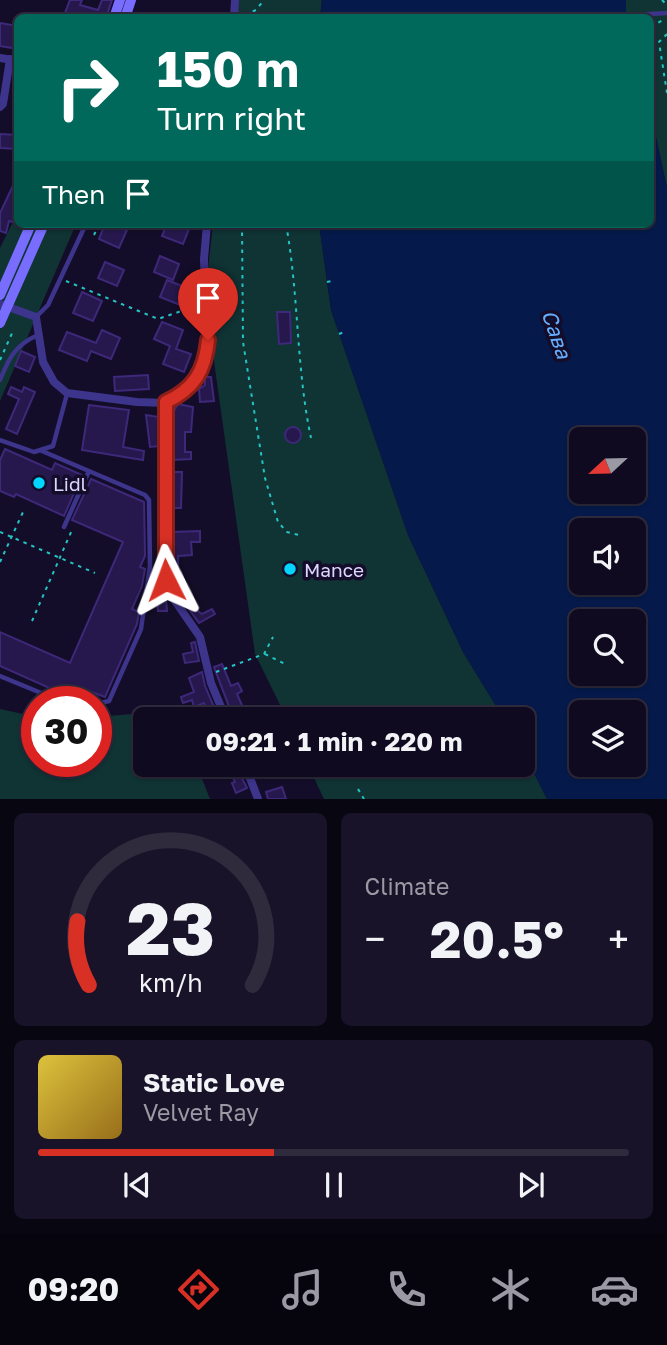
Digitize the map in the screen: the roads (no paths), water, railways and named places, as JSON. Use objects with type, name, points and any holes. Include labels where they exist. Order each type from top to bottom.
[{"type":"main road","points":[[0,295],[29,228]]},
{"type":"main road","points":[[0,323],[4,305],[42,228]]},
{"type":"street","points":[[0,58],[14,60],[0,107]]},
{"type":"street","points":[[4,305],[36,317],[47,371],[67,393],[137,402],[166,402],[184,393],[202,372],[208,340],[204,304],[207,228]]},
{"type":"street","points":[[166,402],[164,573],[173,598],[200,637],[208,675],[221,707]]},
{"type":"street","points":[[250,777],[258,799]]},
{"type":"lane","points":[[36,317],[41,314],[61,279],[84,228]]},
{"type":"lane","points":[[0,380],[14,350],[21,342],[38,335]]},
{"type":"lane","points":[[42,451],[53,446],[56,440],[67,393]]},
{"type":"lane","points":[[0,440],[22,450],[42,451],[145,495],[149,500],[150,566],[141,629],[112,694]]},
{"type":"lane","points":[[64,527],[89,471]]},
{"type":"lane","points":[[0,676],[24,686]]},
{"type":"water","points":[[322,0],[626,0],[626,14],[320,14]]},
{"type":"water","name":"Сава","points":[[654,128],[667,189],[667,799],[547,799],[535,775],[535,707],[497,707],[463,652],[408,535],[331,310],[320,228],[654,228]]},
{"type":"place","name":"Lidl","points":[[39,483]]},
{"type":"place","name":"Mance","points":[[290,569]]}]
